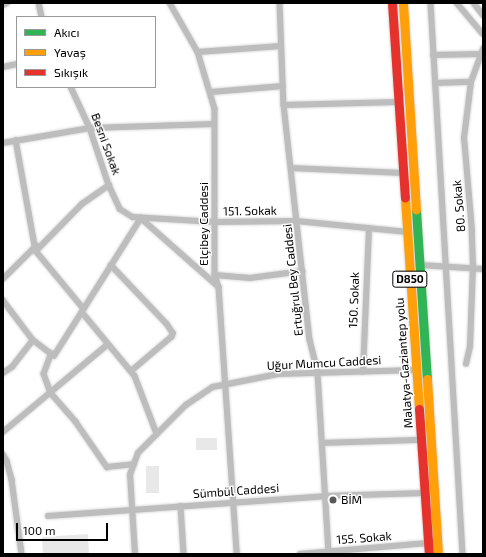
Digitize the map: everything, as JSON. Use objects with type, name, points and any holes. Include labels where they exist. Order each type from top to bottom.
[{"type":"highway","name":"Malatya-Gaziantep yolu","points":[[392,3],[429,554]]},
{"type":"highway","name":"Malatya-Gaziantep yolu","points":[[403,3],[438,554]]},
{"type":"street","points":[[3,5],[7,3]]},
{"type":"street","points":[[40,3],[42,16]]},
{"type":"street","name":"Elçibey Caddesi","points":[[170,3],[198,52],[215,109],[215,275],[219,287],[235,502],[237,554]]},
{"type":"street","name":"Ertuğrul Bey Caddesi","points":[[280,3],[284,105],[310,340],[318,374],[323,443],[324,496],[329,553]]},
{"type":"street","points":[[431,3],[433,55],[448,266],[463,554]]},
{"type":"street","points":[[457,3],[483,34]]},
{"type":"street","points":[[474,3],[483,15]]},
{"type":"street","points":[[198,52],[281,46]]},
{"type":"street","points":[[433,55],[482,51]]},
{"type":"street","name":"80. Sokak","points":[[466,364],[470,347],[473,267],[472,231],[464,138],[471,82],[482,51]]},
{"type":"street","points":[[3,67],[16,64]]},
{"type":"street","points":[[435,83],[471,82]]},
{"type":"street","points":[[211,92],[283,86]]},
{"type":"street","name":"Besni Sokak","points":[[71,88],[90,128],[109,185],[120,209]]},
{"type":"street","points":[[284,105],[398,102]]},
{"type":"street","points":[[3,143],[90,128],[214,124]]},
{"type":"street","points":[[16,140],[36,248],[107,346],[132,371],[157,434]]},
{"type":"street","points":[[291,168],[403,173]]},
{"type":"street","points":[[3,280],[82,204],[109,185]]},
{"type":"street","name":"151. Sokak","points":[[120,209],[134,217],[141,218],[215,222],[297,221],[407,232]]},
{"type":"street","points":[[134,464],[107,467],[76,422],[51,393],[44,374],[53,354],[83,311],[141,218],[197,270],[219,287]]},
{"type":"street","name":"150. Sokak","points":[[363,372],[369,229]]},
{"type":"street","points":[[112,265],[167,324],[172,333],[172,338],[132,371]]},
{"type":"street","points":[[420,265],[473,267],[483,269]]},
{"type":"street","points":[[215,275],[250,278],[303,271]]},
{"type":"street","points":[[3,300],[33,340],[53,354]]},
{"type":"street","points":[[3,373],[12,366],[33,340]]},
{"type":"street","points":[[3,432],[107,346]]},
{"type":"street","name":"Uğur Mumcu Caddesi","points":[[132,510],[130,475],[138,453],[186,405],[213,387],[278,374],[416,370]]},
{"type":"street","points":[[323,443],[422,440]]},
{"type":"street","points":[[3,454],[7,461],[12,480],[22,554]]},
{"type":"street","name":"Sümbül Caddesi","points":[[48,516],[324,496],[425,493]]},
{"type":"street","points":[[181,506],[184,554]]},
{"type":"street","points":[[132,510],[135,554]]},
{"type":"street","name":"155. Sokak","points":[[300,554],[329,553],[428,543]]},
{"type":"shaded area","points":[[196,438],[217,438],[217,450],[196,450]]},
{"type":"shaded area","points":[[146,466],[159,466],[159,493],[146,493]]},
{"type":"shaded area","points":[[88,534],[89,554],[43,554],[42,537]]},
{"type":"traffic: fast","points":[[416,210],[427,379]]},
{"type":"traffic: slow","points":[[403,3],[416,210]]},
{"type":"traffic: slow","points":[[405,198],[419,409]]},
{"type":"traffic: slow","points":[[427,379],[438,554]]},
{"type":"traffic: jam","points":[[392,3],[405,198]]},
{"type":"traffic: jam","points":[[419,409],[429,554]]},
{"type":"place","name":"BİM","points":[[333,500]]}]
